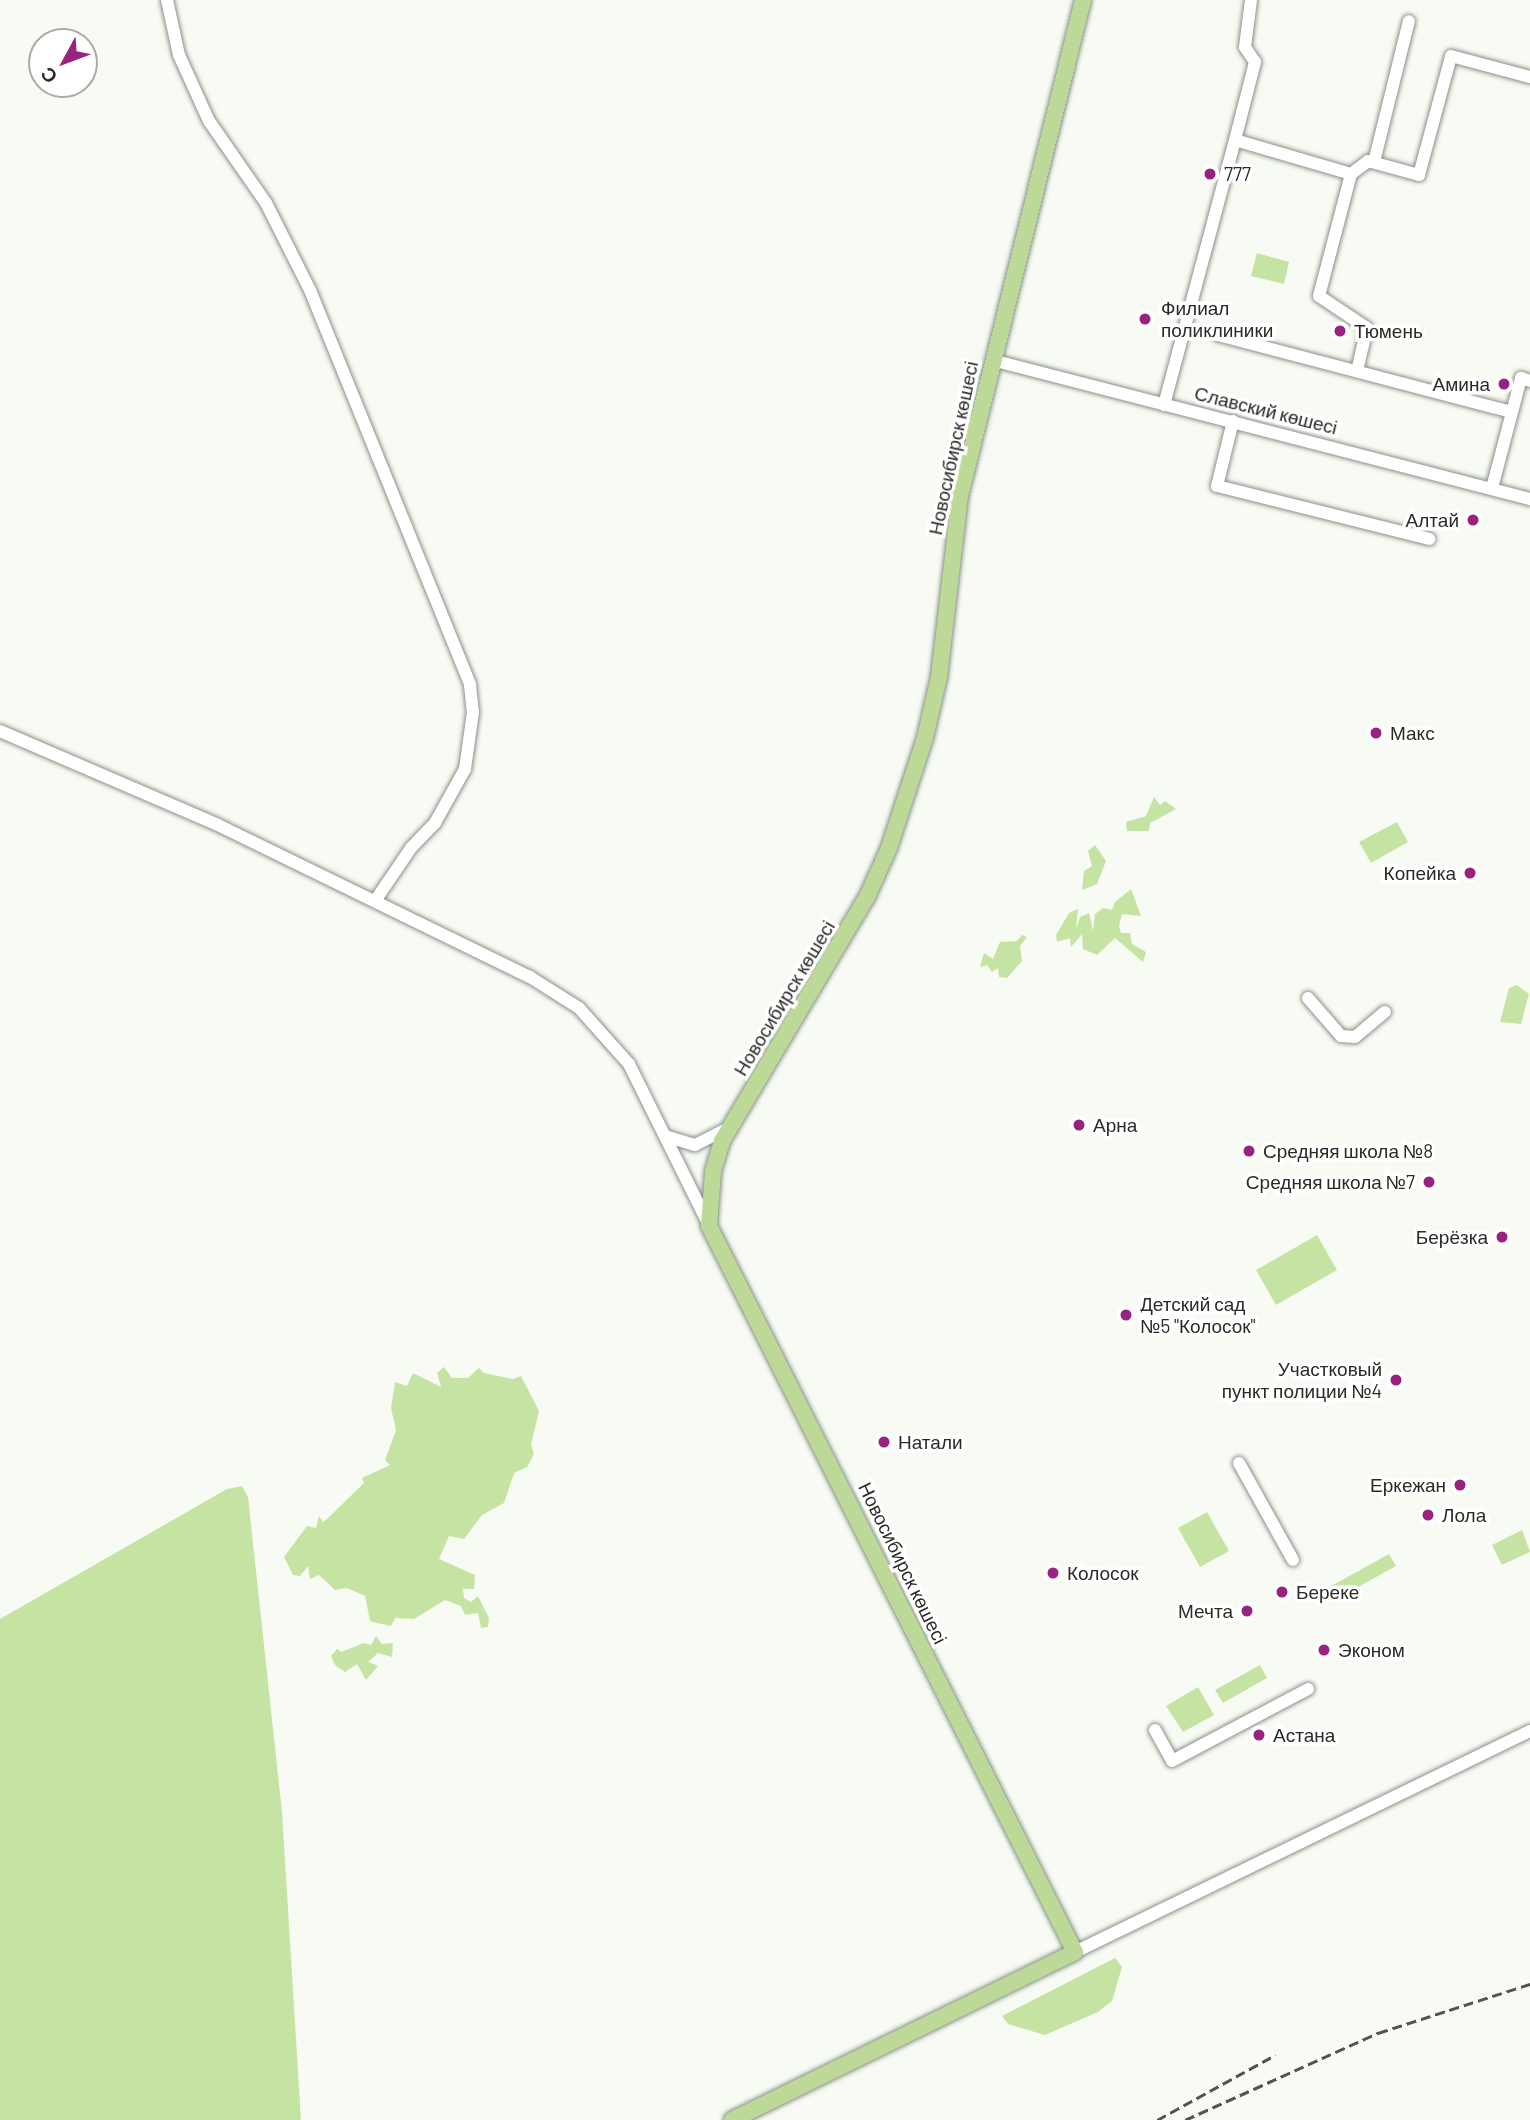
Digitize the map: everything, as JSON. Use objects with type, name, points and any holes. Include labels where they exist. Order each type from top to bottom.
[{"type":"main road","name":"Новосибирск көшесі","points":[[1075,1952],[709,1226],[713,1171],[729,1128],[851,926],[903,809],[932,713],[960,496],[1083,0]]},
{"type":"main road","points":[[732,2120],[1075,1952]]},
{"type":"street","points":[[167,0],[179,55],[209,121],[266,203],[310,290],[470,685],[473,722],[465,769],[443,812],[393,872],[375,901]]},
{"type":"street","points":[[1164,405],[1255,62],[1245,47],[1251,0]]},
{"type":"street","points":[[1374,162],[1409,21]]},
{"type":"street","points":[[1357,371],[1367,328],[1318,296],[1351,174],[1368,161],[1419,175],[1451,56],[1530,77]]},
{"type":"street","points":[[1235,139],[1351,174]]},
{"type":"street","points":[[1218,335],[1512,412]]},
{"type":"street","name":"Славский көшесі","points":[[992,360],[1530,499]]},
{"type":"street","points":[[1492,488],[1521,378],[1530,381]]},
{"type":"street","points":[[1233,421],[1217,486],[1430,539]]},
{"type":"street","points":[[0,731],[193,813],[530,976],[579,1008],[629,1064],[709,1226]]},
{"type":"street","points":[[1308,998],[1341,1036],[1355,1037],[1385,1012]]},
{"type":"street","points":[[665,1136],[695,1145],[729,1128]]},
{"type":"street","points":[[1239,1463],[1293,1560]]},
{"type":"street","points":[[1154,1730],[1172,1761],[1308,1689]]},
{"type":"street","points":[[1075,1952],[1530,1731]]},
{"type":"green space","points":[[1257,253],[1289,262],[1284,284],[1251,276]]},
{"type":"green space","points":[[1154,797],[1160,805],[1165,801],[1176,809],[1150,823],[1149,831],[1127,831],[1126,822],[1146,816]]},
{"type":"green space","points":[[1397,822],[1408,842],[1371,863],[1359,842]]},
{"type":"green space","points":[[1095,845],[1106,861],[1097,884],[1082,890],[1084,871],[1092,866],[1088,851]]},
{"type":"green space","points":[[1131,889],[1141,916],[1122,914],[1119,926],[1121,933],[1130,933],[1132,944],[1146,952],[1143,962],[1115,938],[1097,955],[1083,949],[1082,934],[1071,947],[1070,938],[1057,942],[1056,935],[1069,913],[1078,909],[1076,929],[1080,917],[1089,913],[1093,931],[1095,914],[1103,908],[1112,910],[1115,902]]},
{"type":"green space","points":[[1022,935],[1027,937],[1020,946],[1022,961],[1007,978],[999,977],[998,968],[992,972],[987,965],[980,967],[984,953],[993,959],[1000,942],[1017,941]]},
{"type":"green space","points":[[1517,985],[1529,994],[1521,1024],[1500,1022],[1509,988]]},
{"type":"green space","points":[[1317,1235],[1337,1270],[1276,1305],[1256,1270]]},
{"type":"green space","points":[[444,1367],[452,1378],[468,1378],[479,1368],[484,1373],[513,1379],[521,1376],[539,1411],[531,1445],[534,1454],[527,1467],[514,1473],[504,1503],[482,1515],[464,1539],[449,1536],[439,1559],[475,1575],[474,1589],[463,1589],[464,1598],[471,1602],[478,1596],[489,1618],[488,1627],[481,1628],[478,1613],[465,1615],[461,1606],[445,1600],[414,1619],[395,1618],[391,1626],[377,1623],[370,1621],[365,1596],[347,1588],[335,1590],[319,1575],[310,1579],[308,1566],[300,1576],[293,1575],[284,1557],[307,1526],[316,1528],[319,1516],[323,1522],[328,1518],[364,1483],[362,1478],[390,1465],[385,1460],[396,1430],[391,1408],[395,1382],[407,1386],[413,1373],[441,1387],[437,1373]]},
{"type":"green space","points":[[242,1486],[248,1497],[282,1812],[301,2120],[0,2120],[0,1619],[227,1489]]},
{"type":"green space","points":[[1207,1512],[1229,1551],[1200,1567],[1178,1528]]},
{"type":"green space","points":[[1522,1530],[1530,1552],[1502,1565],[1492,1545]]},
{"type":"green space","points":[[1389,1554],[1396,1566],[1331,1602],[1324,1590]]},
{"type":"green space","points":[[376,1636],[382,1644],[393,1643],[392,1657],[378,1653],[368,1662],[378,1666],[366,1680],[357,1664],[345,1672],[335,1665],[331,1656],[337,1649],[341,1652],[364,1643],[371,1645]]},
{"type":"green space","points":[[1260,1665],[1267,1678],[1223,1703],[1215,1690]]},
{"type":"green space","points":[[1198,1687],[1214,1715],[1183,1732],[1166,1706]]},
{"type":"green space","points":[[1115,1958],[1122,1967],[1112,2001],[1098,2012],[1045,2035],[1008,2024],[1002,2016]]},
{"type":"railway","points":[[1185,2120],[1378,2033],[1530,1984]]},
{"type":"railway","points":[[1157,2120],[1275,2055]]},
{"type":"place","name":"777","points":[[1210,174]]},
{"type":"place","name":"Филиал поликлиники","points":[[1145,319]]},
{"type":"place","name":"Тюмень","points":[[1340,331]]},
{"type":"place","name":"Амина","points":[[1504,384]]},
{"type":"place","name":"Алтай","points":[[1473,520]]},
{"type":"place","name":"Макс","points":[[1376,733]]},
{"type":"place","name":"Копейка","points":[[1470,873]]},
{"type":"place","name":"Арна","points":[[1079,1125]]},
{"type":"place","name":"Средняя школа №8","points":[[1249,1151]]},
{"type":"place","name":"Средняя школа №7","points":[[1429,1182]]},
{"type":"place","name":"Берёзка","points":[[1502,1237]]},
{"type":"place","name":"Детский сад №5 \"Колосок\"","points":[[1126,1315]]},
{"type":"place","name":"Участковый пункт полиции №4","points":[[1396,1380]]},
{"type":"place","name":"Натали","points":[[884,1442]]},
{"type":"place","name":"Еркежан","points":[[1460,1485]]},
{"type":"place","name":"Лола","points":[[1428,1515]]},
{"type":"place","name":"Колосок","points":[[1053,1573]]},
{"type":"place","name":"Береке","points":[[1282,1592]]},
{"type":"place","name":"Мечта","points":[[1247,1611]]},
{"type":"place","name":"Эконом","points":[[1324,1650]]},
{"type":"place","name":"Астана","points":[[1259,1735]]}]
